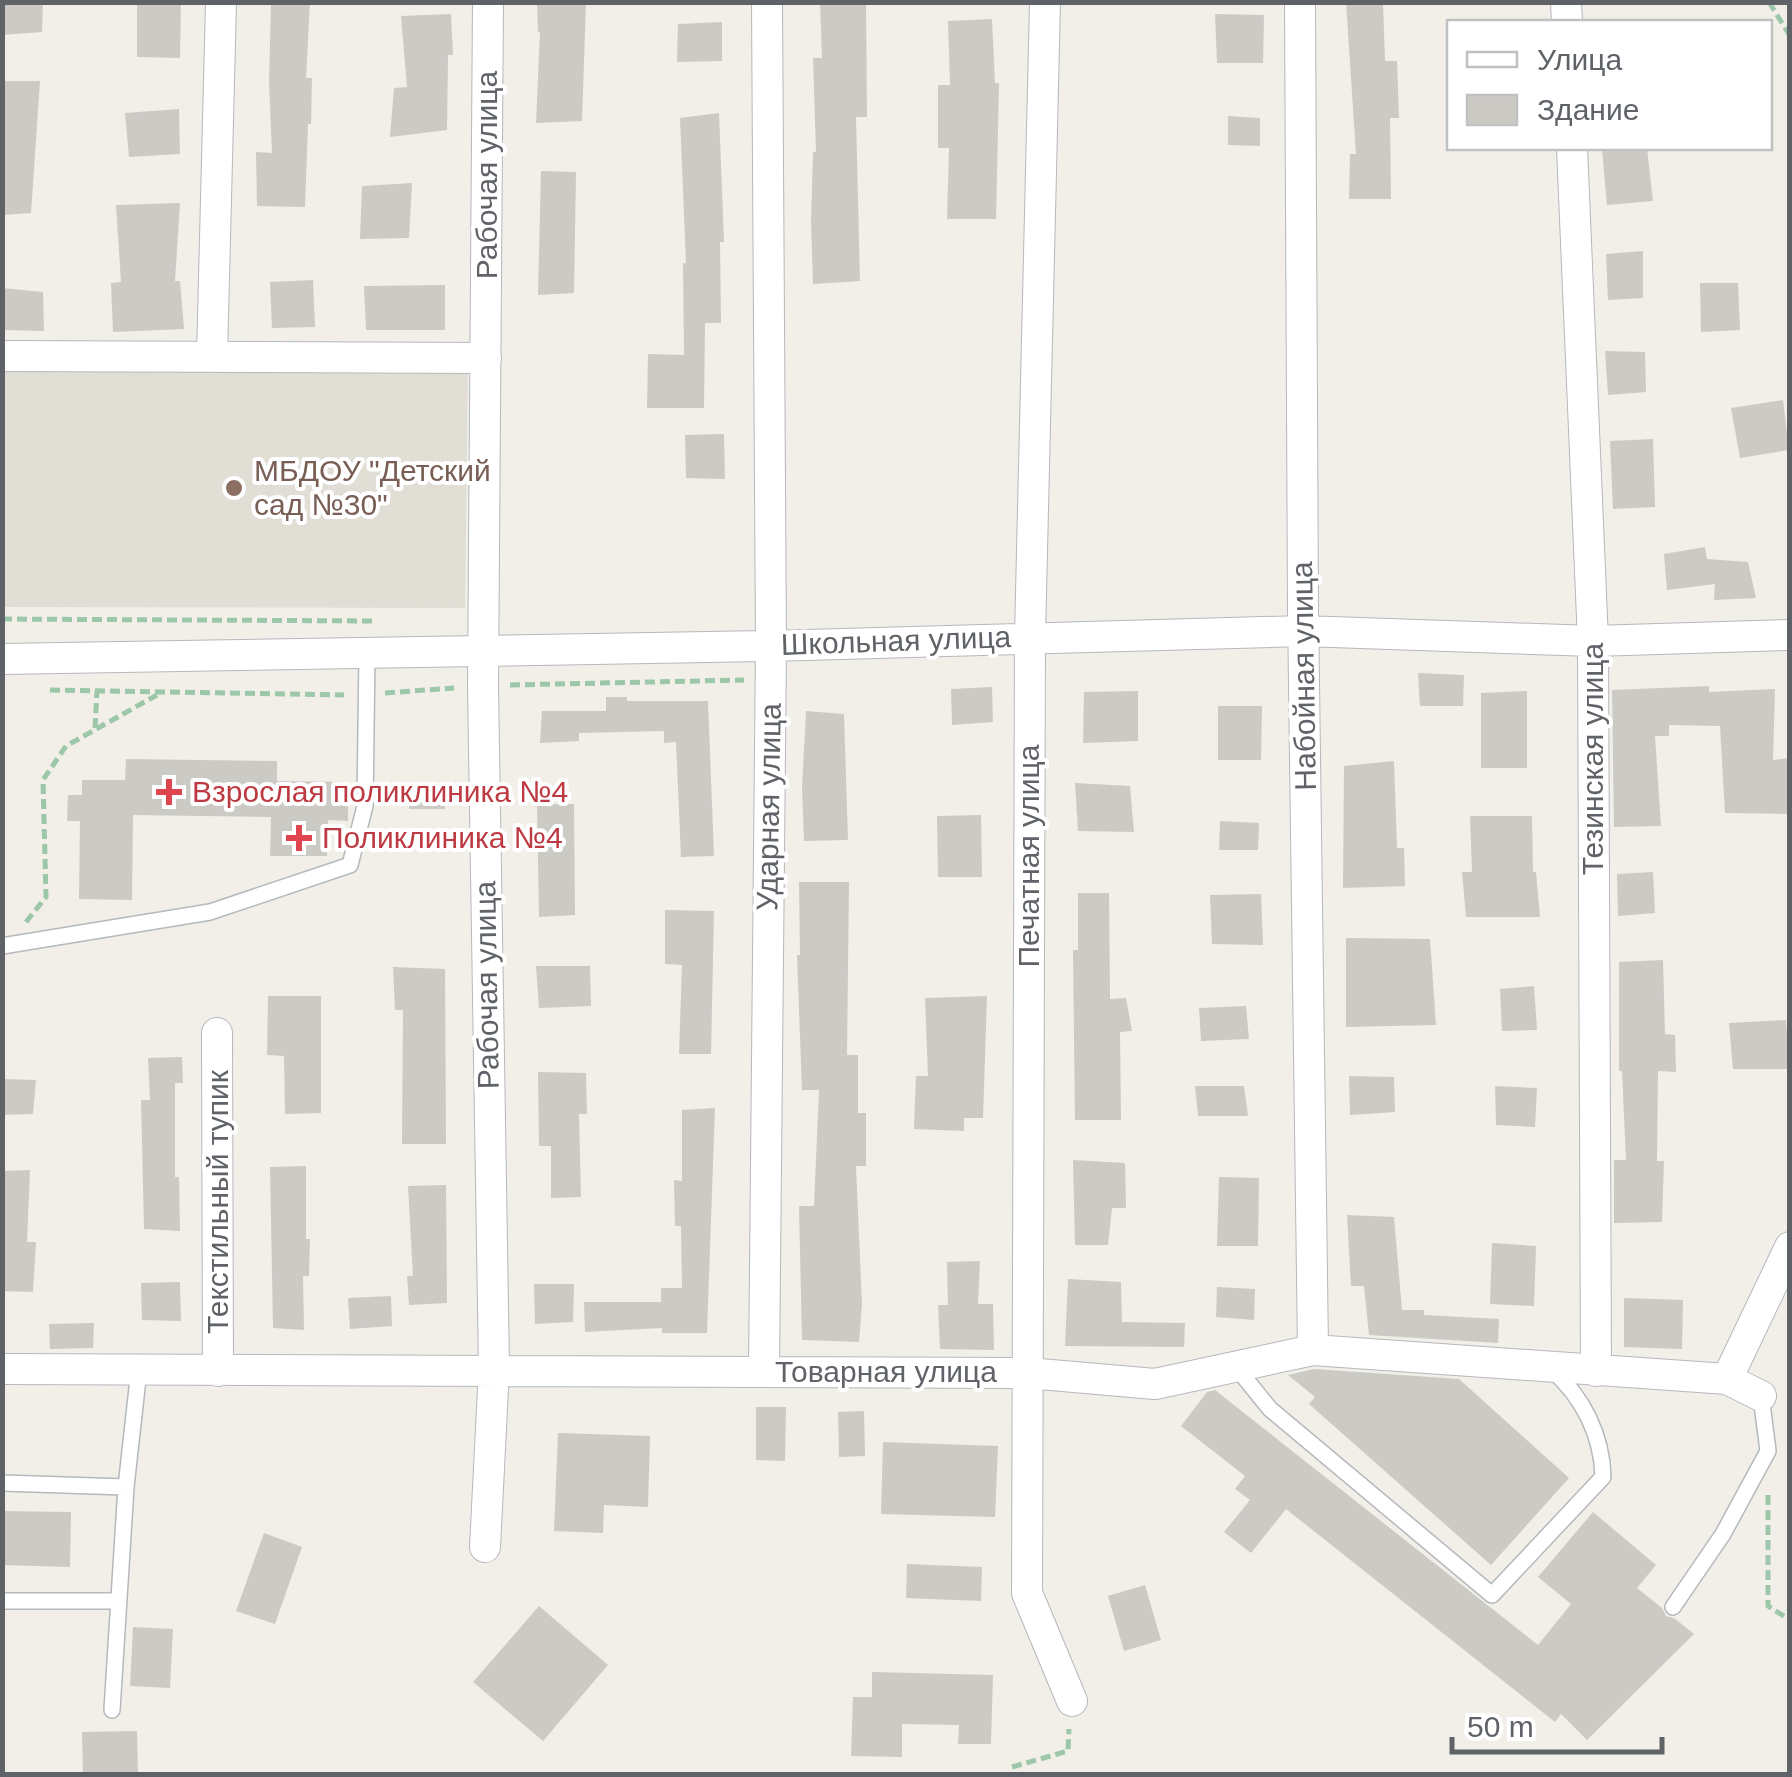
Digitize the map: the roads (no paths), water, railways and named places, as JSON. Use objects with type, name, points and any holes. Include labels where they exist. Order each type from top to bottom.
[{"type":"street","points":[[212,357],[220,2]]},
{"type":"street","name":"Рабочая улица","points":[[485,1546],[494,1369],[483,651],[488,2]]},
{"type":"street","name":"Ударная улица","points":[[764,1372],[771,646],[767,2]]},
{"type":"street","name":"Печатная улица","points":[[1045,2],[1030,636],[1027,1594],[1072,1701]]},
{"type":"street","name":"Набойная улица","points":[[1300,2],[1303,631],[1314,1350]]},
{"type":"street","name":"Тезинская улица","points":[[1572,150],[1593,640],[1596,1371]]},
{"type":"street","points":[[2,356],[486,358]]},
{"type":"street","name":"Школьная улица","points":[[2,659],[771,646],[1303,631],[1593,640],[1790,635]]},
{"type":"street","name":"Текстильный тупик","points":[[218,1034],[218,1371]]},
{"type":"street","points":[[1726,1378],[1790,1247]]},
{"type":"street","name":"Товарная улица","points":[[2,1369],[1028,1373],[1155,1384],[1314,1350],[1726,1378],[1761,1396]]},
{"type":"lane","points":[[5,945],[210,912],[350,865],[365,806],[368,652]]},
{"type":"lane","points":[[1236,1367],[1270,1409],[1492,1595],[1603,1477],[1603,1450],[1577,1395],[1549,1368]]},
{"type":"lane","points":[[112,1710],[126,1487],[139,1370]]},
{"type":"lane","points":[[1673,1606],[1722,1534],[1768,1451],[1761,1396]]},
{"type":"lane","points":[[2,1484],[126,1487]]},
{"type":"lane","points":[[2,1601],[119,1601]]},
{"type":"place","name":"МБДОУ \"Детский сад №30\"","points":[[234,488]]},
{"type":"place","name":"Взрослая поликлиника №4","points":[[169,792]]},
{"type":"place","name":"Поликлиника №4","points":[[299,838]]}]
